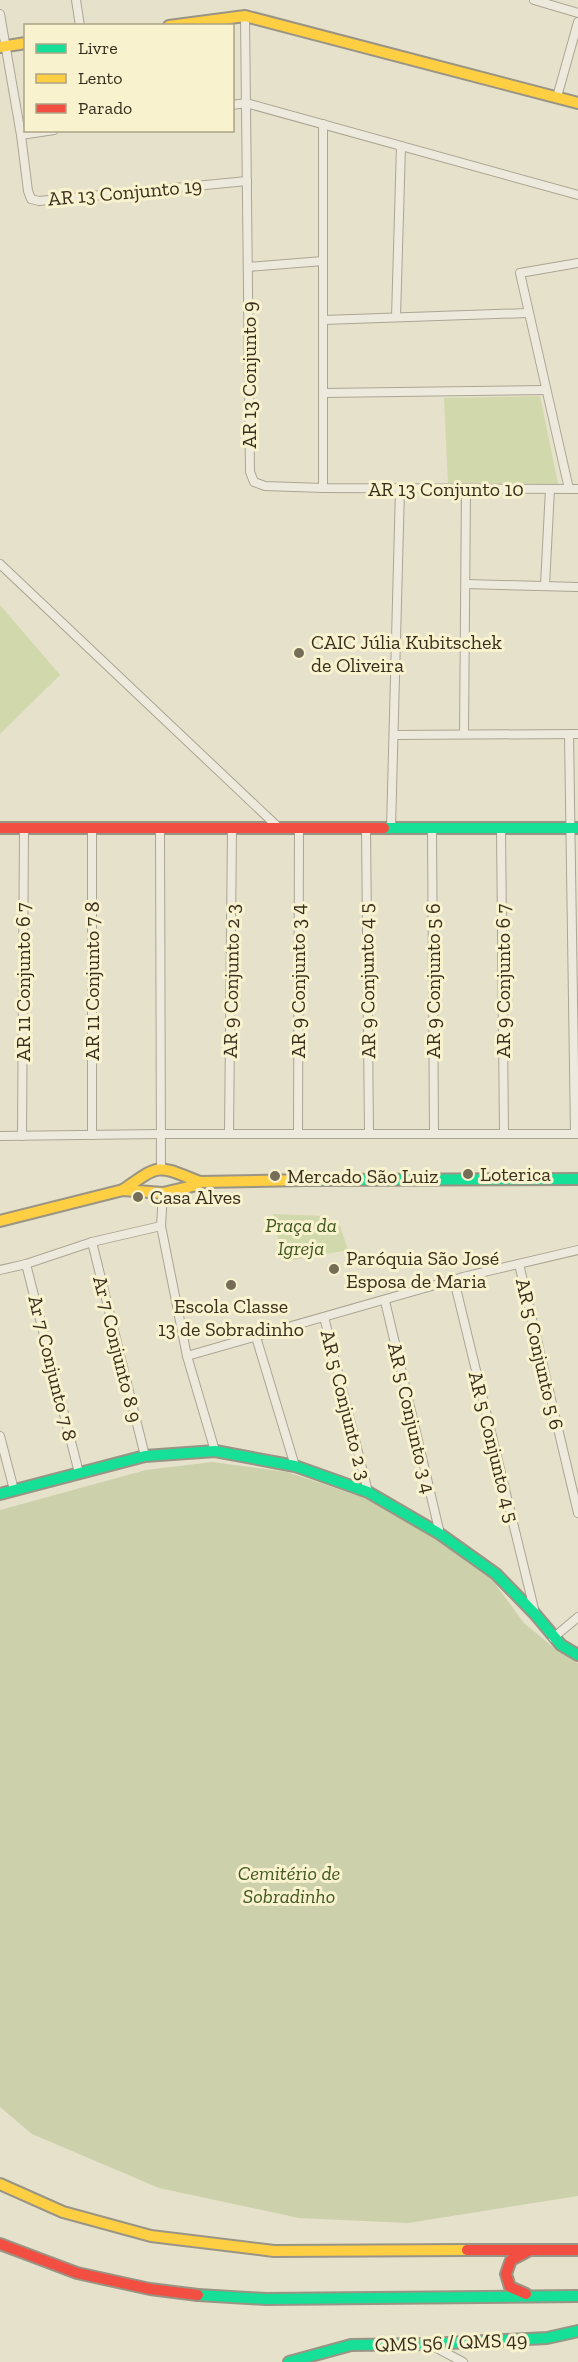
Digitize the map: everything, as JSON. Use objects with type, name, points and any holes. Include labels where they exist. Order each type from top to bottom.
[{"type":"street","points":[[76,0],[80,24]]},
{"type":"street","points":[[534,0],[578,13]]},
{"type":"street","name":"AR 13 Conjunto 19","points":[[0,14],[3,46],[31,199],[39,201],[247,181]]},
{"type":"street","points":[[184,24],[245,16],[578,103]]},
{"type":"street","name":"AR 13 Conjunto 9","points":[[245,16],[250,472],[254,482]]},
{"type":"street","points":[[557,97],[578,22]]},
{"type":"street","points":[[3,46],[24,43]]},
{"type":"street","points":[[234,105],[246,103],[578,195]]},
{"type":"street","points":[[323,124],[323,488]]},
{"type":"street","points":[[21,135],[41,132]]},
{"type":"street","points":[[396,317],[401,146]]},
{"type":"street","points":[[248,267],[323,261]]},
{"type":"street","points":[[574,489],[546,390],[520,273],[578,263]]},
{"type":"street","points":[[323,320],[528,313]]},
{"type":"street","points":[[323,393],[546,390]]},
{"type":"street","name":"AR 13 Conjunto 10","points":[[254,482],[265,486],[323,488],[574,489]]},
{"type":"street","points":[[391,828],[400,489]]},
{"type":"street","points":[[464,734],[466,489]]},
{"type":"street","points":[[545,585],[549,489]]},
{"type":"street","points":[[0,564],[279,828]]},
{"type":"street","points":[[466,584],[578,587]]},
{"type":"street","points":[[0,1136],[576,1134],[574,734],[393,735]]},
{"type":"street","points":[[0,828],[574,828]]},
{"type":"street","name":"AR 11 Conjunto 6 7","points":[[22,1136],[24,828]]},
{"type":"street","name":"AR 11 Conjunto 7 8","points":[[92,828],[92,1135]]},
{"type":"street","points":[[160,828],[161,1170],[149,1183],[158,1192],[161,1226],[187,1356],[214,1451]]},
{"type":"street","name":"AR 9 Conjunto 2 3","points":[[229,1134],[232,828]]},
{"type":"street","name":"AR 9 Conjunto 3 4","points":[[298,1134],[299,828]]},
{"type":"street","name":"AR 9 Conjunto 4 5","points":[[366,828],[369,1134]]},
{"type":"street","name":"AR 9 Conjunto 5 6","points":[[432,828],[434,1134]]},
{"type":"street","name":"AR 9 Conjunto 6 7","points":[[501,828],[504,1134]]},
{"type":"street","points":[[161,1170],[176,1179],[174,1191]]},
{"type":"street","points":[[0,1221],[123,1190],[161,1170],[200,1182],[332,1179],[578,1179]]},
{"type":"street","points":[[123,1190],[128,1192],[174,1191],[197,1185],[200,1182]]},
{"type":"street","points":[[0,1270],[26,1264],[92,1242],[161,1226]]},
{"type":"street","name":"Ar 7 Conjunto 8 9","points":[[92,1242],[145,1456]]},
{"type":"street","points":[[187,1356],[454,1280],[578,1250]]},
{"type":"street","name":"Ar 7 Conjunto 7 8","points":[[26,1264],[79,1473]]},
{"type":"street","name":"AR 5 Conjunto 5 6","points":[[519,1264],[578,1513]]},
{"type":"street","name":"AR 5 Conjunto 4 5","points":[[454,1280],[535,1614]]},
{"type":"street","name":"AR 5 Conjunto 3 4","points":[[385,1301],[440,1534]]},
{"type":"street","name":"AR 5 Conjunto 2 3","points":[[324,1317],[368,1492]]},
{"type":"street","points":[[256,1337],[295,1466]]},
{"type":"street","points":[[0,1436],[14,1490]]},
{"type":"street","points":[[0,1494],[145,1456],[214,1451],[295,1466],[368,1492],[440,1534],[496,1574],[535,1614],[553,1638],[578,1655]]},
{"type":"street","points":[[553,1638],[578,1617]]},
{"type":"street","points":[[0,2184],[63,2212],[151,2236],[274,2251],[578,2250]]},
{"type":"street","points":[[0,2244],[78,2273],[150,2289],[207,2296],[266,2299],[578,2296]]},
{"type":"street","points":[[531,2250],[511,2260],[506,2274],[510,2287],[531,2296]]},
{"type":"street","name":"QMS 56 / QMS 49","points":[[289,2362],[351,2345],[547,2338],[578,2331]]},
{"type":"street","points":[[429,2344],[463,2362]]},
{"type":"green space","points":[[540,396],[558,484],[448,483],[444,398]]},
{"type":"green space","points":[[0,605],[60,675],[0,734]]},
{"type":"green space","name":"Praça da Igreja","points":[[273,1214],[323,1216],[340,1226],[348,1250],[283,1262]]},
{"type":"green space","name":"Cemitério de Sobradinho","points":[[212,1462],[287,1472],[365,1498],[429,1534],[493,1581],[524,1623],[553,1647],[578,1663],[578,2196],[408,2223],[299,2218],[159,2188],[32,2134],[0,2107],[0,1510],[146,1470]]},
{"type":"traffic: fast","points":[[384,828],[578,828]]},
{"type":"traffic: fast","points":[[306,1180],[578,1179]]},
{"type":"traffic: fast","points":[[0,1494],[145,1456],[215,1451],[295,1466],[368,1492],[440,1534],[496,1574],[561,1645],[578,1655]]},
{"type":"traffic: fast","points":[[198,2295],[266,2299],[578,2296]]},
{"type":"traffic: fast","points":[[289,2362],[351,2345],[547,2338],[578,2331]]},
{"type":"traffic: slow","points":[[184,24],[245,16],[578,103]]},
{"type":"traffic: slow","points":[[0,47],[24,43]]},
{"type":"traffic: slow","points":[[123,1190],[145,1175],[160,1170],[175,1172],[200,1182]]},
{"type":"traffic: slow","points":[[0,1221],[123,1190],[163,1193],[197,1185],[200,1182],[306,1180]]},
{"type":"traffic: slow","points":[[0,2184],[63,2212],[151,2236],[274,2251],[467,2250]]},
{"type":"traffic: jam","points":[[0,828],[384,828]]},
{"type":"traffic: jam","points":[[0,2244],[77,2273],[150,2289],[198,2295]]},
{"type":"traffic: jam","points":[[467,2250],[578,2250]]},
{"type":"traffic: jam","points":[[526,2294],[510,2287],[506,2274],[511,2260],[528,2251]]},
{"type":"place","name":"CAIC Júlia Kubitschek de Oliveira","points":[[299,653]]},
{"type":"place","name":"Loterica","points":[[468,1174]]},
{"type":"place","name":"Mercado São Luiz","points":[[275,1176]]},
{"type":"place","name":"Casa Alves","points":[[138,1197]]},
{"type":"place","name":"Paróquia São José Esposa de Maria","points":[[334,1269]]},
{"type":"place","name":"Escola Classe 13 de Sobradinho","points":[[231,1285]]}]
